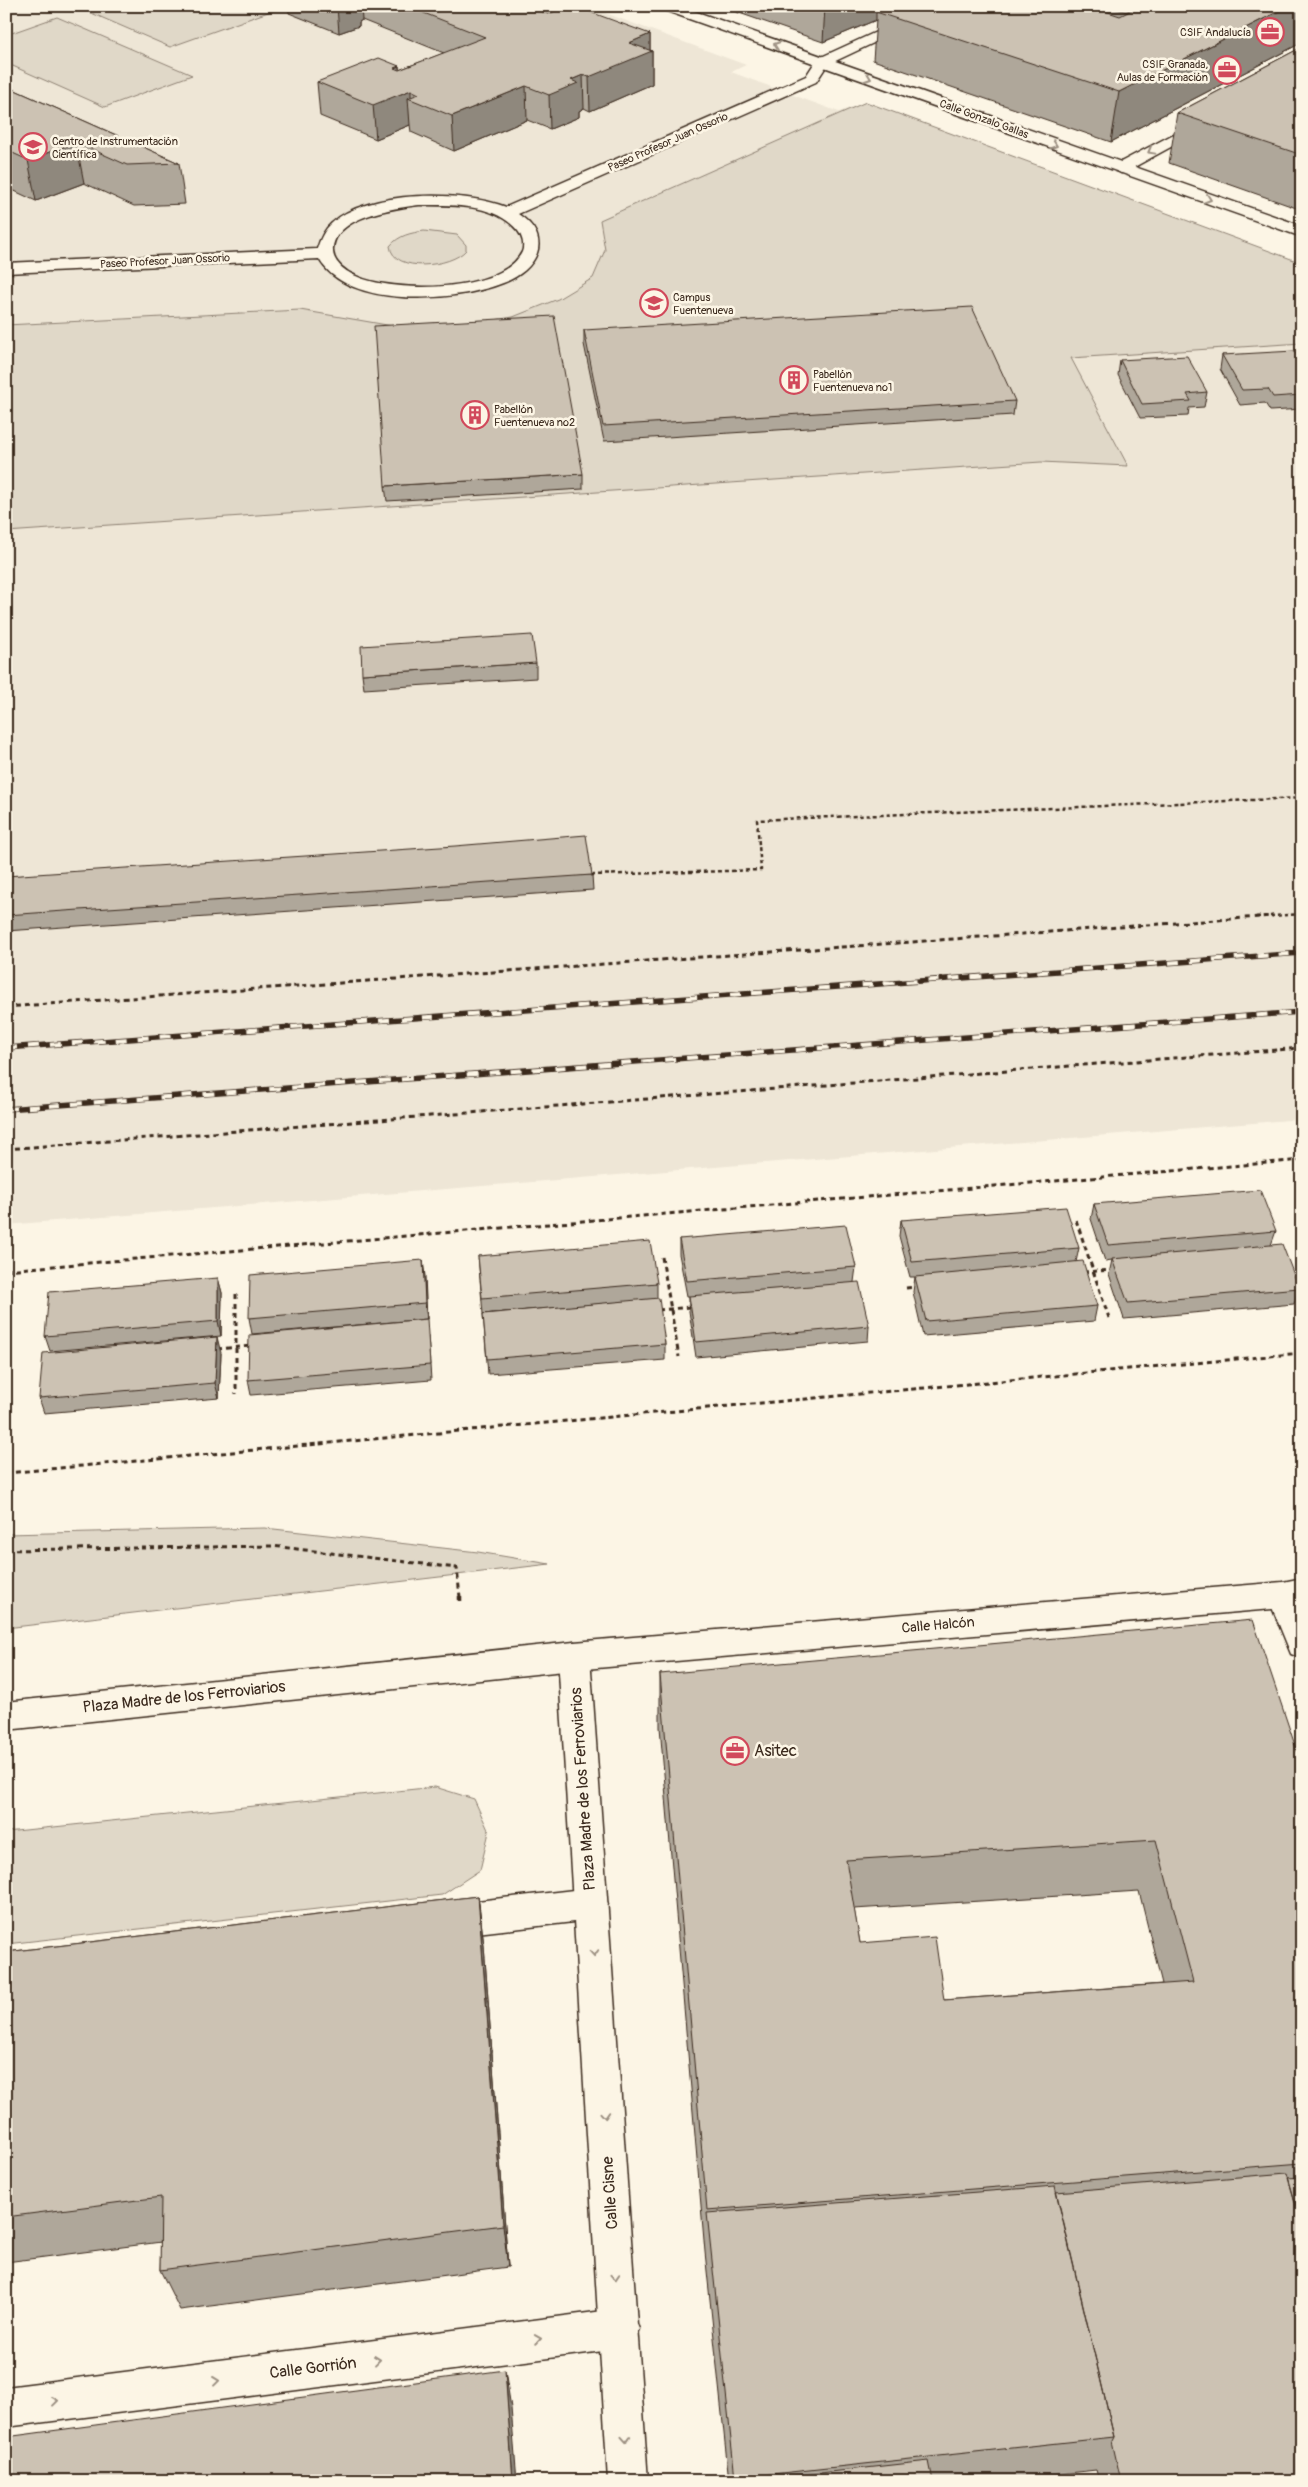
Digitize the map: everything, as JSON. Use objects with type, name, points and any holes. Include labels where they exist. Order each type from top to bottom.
[{"type":"street","name":"Calle Gonzalo Gallas","points":[[666,6],[1302,232]]},
{"type":"street","points":[[822,62],[945,6]]},
{"type":"street","name":"Paseo Profesor Juan Ossorio","points":[[506,213],[811,79],[822,62]]},
{"type":"street","points":[[1121,168],[1216,116]]},
{"type":"street","points":[[419,200],[451,200],[481,205],[506,213],[523,224],[531,238],[530,252],[519,266],[499,278],[471,287],[431,292],[406,292],[375,288],[350,280],[332,268],[324,254],[326,239],[338,225],[360,213],[387,205],[419,200]]},
{"type":"street","name":"Paseo Profesor Juan Ossorio","points":[[6,268],[324,254]]},
{"type":"street","points":[[1292,1593],[1302,1644]]},
{"type":"street","name":"Calle Halcón","points":[[574,1656],[1292,1593]]},
{"type":"street","name":"Plaza Madre de los Ferroviarios","points":[[6,1716],[574,1656],[590,1904],[412,1925]]},
{"type":"street","name":"Calle Cisne","points":[[590,1904],[628,2481]]},
{"type":"street","name":"Calle Gorrión","points":[[6,2407],[619,2329]]},
{"type":"path","points":[[591,875],[762,870],[757,820],[1302,798]]},
{"type":"path","points":[[6,1007],[1302,914]]},
{"type":"path","points":[[6,1149],[1302,1048]]},
{"type":"path","points":[[6,1270],[1302,1160]]},
{"type":"path","points":[[1076,1220],[1109,1318]]},
{"type":"path","points":[[662,1257],[679,1356]]},
{"type":"path","points":[[1074,1273],[1113,1270]]},
{"type":"path","points":[[906,1288],[926,1286]]},
{"type":"path","points":[[236,1294],[236,1394]]},
{"type":"path","points":[[653,1310],[700,1306]]},
{"type":"path","points":[[207,1350],[256,1346]]},
{"type":"path","points":[[6,1474],[1302,1353]]},
{"type":"path","points":[[6,1550],[272,1546],[457,1568],[460,1601]]},
{"type":"shaded area","points":[[6,6],[586,6],[746,65],[731,72],[839,112],[866,102],[1302,263],[1302,1119],[6,1225]]},
{"type":"shaded area","points":[[105,6],[285,6],[170,47],[89,12]]},
{"type":"shaded area","points":[[57,17],[192,75],[105,107],[6,63],[6,35]]},
{"type":"shaded area","name":"Campus Fuentenueva","points":[[866,102],[1302,263],[1302,343],[1071,358],[1128,466],[1041,462],[6,532],[6,325],[300,310],[393,326],[455,326],[513,317],[558,299],[593,278],[605,250],[600,220]]},
{"type":"shaded area","points":[[424,231],[457,235],[466,245],[466,250],[459,256],[449,260],[437,264],[424,265],[401,261],[394,255],[390,246],[397,239]]},
{"type":"shaded area","points":[[265,1528],[478,1552],[550,1564],[6,1628],[6,1534]]},
{"type":"shaded area","points":[[435,1787],[474,1799],[489,1832],[480,1870],[442,1895],[6,1944],[6,1832]]},
{"type":"building","points":[[406,6],[527,6],[548,14],[574,6],[650,34],[629,43],[652,51],[589,77],[583,75],[571,80],[578,83],[549,95],[526,86],[452,116],[408,98],[419,94],[411,90],[373,105],[317,82],[379,58],[399,66],[394,68],[399,70],[485,37]]},
{"type":"building","points":[[889,6],[1090,6],[1120,16],[1134,9],[1126,6],[1289,6],[1119,92],[876,12]]},
{"type":"building","points":[[1107,6],[1116,6],[1130,11],[1127,12]]},
{"type":"building","points":[[1302,47],[1302,155],[1177,113]]},
{"type":"building","points":[[6,86],[179,163],[127,165],[76,142],[28,160],[6,150]]},
{"type":"building","name":"Pabellón Fuentenueva nº1","points":[[972,307],[1015,401],[603,426],[584,330]]},
{"type":"building","name":"Pabellón Fuentenueva nº2","points":[[554,316],[583,474],[385,486],[374,326]]},
{"type":"building","points":[[1294,351],[1302,364],[1302,395],[1273,397],[1268,389],[1242,390],[1222,355]]},
{"type":"building","points":[[1187,356],[1207,392],[1187,394],[1191,401],[1142,404],[1120,360]]},
{"type":"building","points":[[532,635],[536,663],[362,674],[361,646]]},
{"type":"building","points":[[586,835],[592,875],[6,915],[6,876],[455,846]]},
{"type":"building","points":[[1260,1190],[1276,1231],[1108,1245],[1094,1204]]},
{"type":"building","points":[[1066,1207],[1079,1248],[912,1262],[901,1220]]},
{"type":"building","points":[[846,1225],[856,1267],[687,1281],[679,1239]]},
{"type":"building","points":[[650,1241],[657,1283],[482,1298],[478,1256]]},
{"type":"building","points":[[1282,1244],[1299,1288],[1128,1303],[1112,1259]]},
{"type":"building","points":[[423,1260],[425,1303],[249,1318],[250,1275]]},
{"type":"building","points":[[1083,1261],[1097,1306],[926,1321],[915,1277]]},
{"type":"building","points":[[218,1278],[218,1321],[45,1336],[49,1292]]},
{"type":"building","points":[[859,1282],[869,1326],[696,1342],[689,1296]]},
{"type":"building","points":[[659,1298],[665,1344],[487,1359],[483,1314]]},
{"type":"building","points":[[427,1319],[430,1365],[248,1380],[249,1335]]},
{"type":"building","points":[[217,1337],[215,1383],[39,1398],[43,1353]]},
{"type":"building","points":[[1253,1620],[1302,1766],[1302,2163],[707,2210],[660,1674]],"holes":[[[1156,1840],[1193,1982],[944,2000],[935,1937],[860,1943],[846,1860]]]},
{"type":"building","points":[[478,1896],[503,2225],[160,2270],[161,2197],[6,2217],[6,1952]]},
{"type":"building","points":[[1287,2173],[1302,2226],[1302,2481],[1121,2481],[1112,2441],[1114,2437],[1056,2192]]},
{"type":"building","points":[[1302,2177],[1302,2226],[1288,2178]]},
{"type":"building","points":[[1055,2186],[1114,2437],[735,2478],[707,2213]]},
{"type":"building","points":[[505,2370],[513,2481],[6,2481],[6,2437]]},
{"type":"building","points":[[929,2461],[933,2481],[748,2481]]},
{"type":"railway","points":[[6,1048],[1302,953]]},
{"type":"railway","points":[[6,1109],[1302,1012]]},
{"type":"place","name":"CSIF Andalucía","points":[[1270,32]]},
{"type":"place","name":"CSIF Granada, Aulas de Formación","points":[[1227,70]]},
{"type":"place","name":"Centro de Instrumentación Científica","points":[[33,147]]},
{"type":"place","name":"Campus Fuentenueva","points":[[654,303]]},
{"type":"place","name":"Pabellón Fuentenueva nº1","points":[[794,380]]},
{"type":"place","name":"Pabellón Fuentenueva nº2","points":[[475,415]]},
{"type":"place","name":"Asitec","points":[[735,1751]]}]
